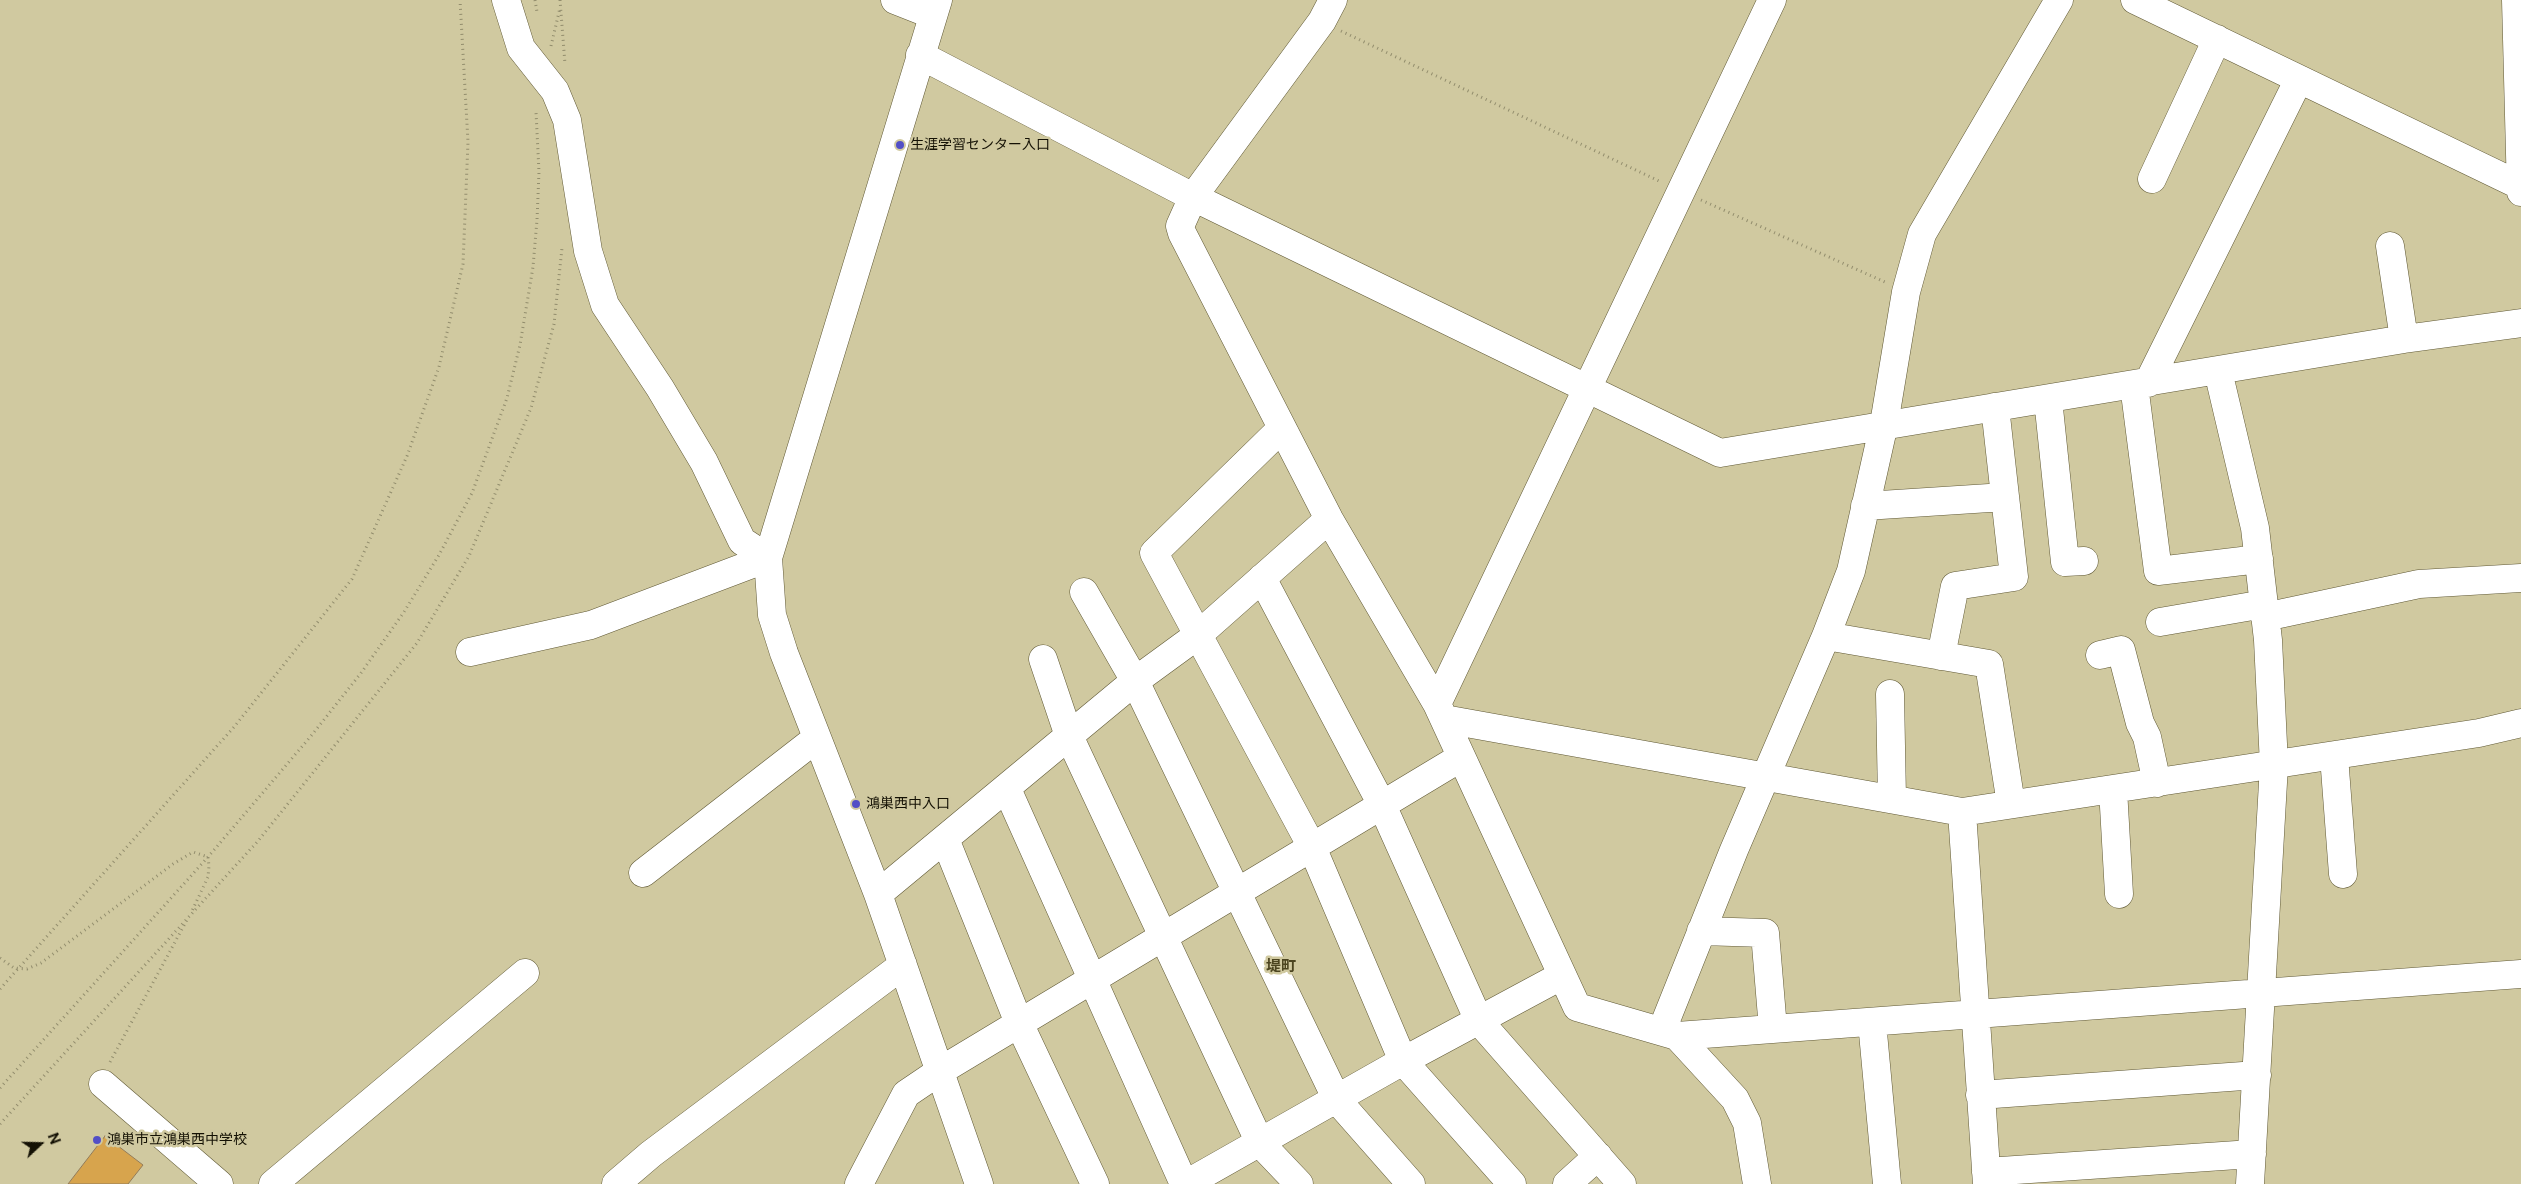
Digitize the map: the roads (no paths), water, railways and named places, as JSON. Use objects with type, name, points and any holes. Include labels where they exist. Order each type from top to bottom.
[{"type":"street","points":[[506,0],[521,48],[552,68],[555,91],[567,120],[588,251],[605,305],[660,388],[704,462],[742,541],[768,558]]},
{"type":"street","points":[[894,0],[935,7],[768,558],[772,615],[784,653],[878,894],[979,1184]]},
{"type":"street","points":[[1440,712],[1589,388],[1772,0]]},
{"type":"street","points":[[1669,1033],[1701,931],[1826,636],[1851,571],[1884,424],[1906,292],[1922,234],[2059,0]]},
{"type":"street","points":[[2135,0],[2521,186]]},
{"type":"street","points":[[2516,0],[2521,192]]},
{"type":"street","points":[[1327,10],[1193,197],[1180,226],[1329,519],[1440,712],[1577,1007],[1669,1033],[1773,1029],[2521,974]]},
{"type":"street","points":[[2152,179],[2217,39]]},
{"type":"street","points":[[920,56],[1193,197],[1720,453],[1884,424],[2141,384],[2404,339],[2521,323]]},
{"type":"street","points":[[2259,559],[2158,570],[2141,384],[2299,79]]},
{"type":"street","points":[[2390,246],[2404,339]]},
{"type":"street","points":[[2218,371],[2255,528],[2264,610],[2274,765],[2250,1184]]},
{"type":"street","points":[[2048,399],[2065,562],[2084,561]]},
{"type":"street","points":[[1941,656],[1955,586],[2014,577],[1994,407]]},
{"type":"street","points":[[1282,428],[1154,553],[1312,847],[1403,1061],[1512,1184]]},
{"type":"street","points":[[1865,506],[2005,497]]},
{"type":"street","points":[[878,894],[1135,682],[1198,635],[1329,519]]},
{"type":"street","points":[[470,652],[591,625],[768,558]]},
{"type":"street","points":[[1262,578],[1382,804],[1479,1021],[1622,1184]]},
{"type":"street","points":[[2160,622],[2264,610],[2419,584],[2521,578]]},
{"type":"street","points":[[1084,592],[1135,682],[1337,1100],[1411,1184]]},
{"type":"street","points":[[1826,636],[1989,664],[2011,804]]},
{"type":"street","points":[[2100,655],[2121,650],[2140,724],[2147,737],[2157,782]]},
{"type":"street","points":[[1043,659],[1069,736],[1260,1143],[1299,1184]]},
{"type":"street","points":[[1890,694],[1892,799]]},
{"type":"street","points":[[1440,712],[1765,777],[1962,812],[2479,733],[2521,723]]},
{"type":"street","points":[[643,874],[817,738]]},
{"type":"street","points":[[2334,756],[2343,874]]},
{"type":"street","points":[[863,1181],[906,1094],[940,1071],[1460,758]]},
{"type":"street","points":[[1007,788],[1185,1184],[1337,1100],[1403,1061],[1561,976]]},
{"type":"street","points":[[2113,789],[2119,894]]},
{"type":"street","points":[[1962,812],[1974,1015],[1987,1178],[2252,1154]]},
{"type":"street","points":[[945,839],[1020,1024],[1095,1184]]},
{"type":"street","points":[[1701,931],[1765,933],[1773,1029]]},
{"type":"street","points":[[616,1184],[651,1154],[903,965]]},
{"type":"street","points":[[273,1184],[525,973]]},
{"type":"street","points":[[1872,1022],[1887,1184]]},
{"type":"street","points":[[1669,1033],[1735,1099],[1747,1123],[1757,1184]]},
{"type":"street","points":[[1980,1095],[2257,1075]]},
{"type":"street","points":[[103,1084],[219,1184]]},
{"type":"street","points":[[1567,1184],[1598,1156]]},
{"type":"place","name":"生涯学習センター入口","points":[[900,145]]},
{"type":"place","name":"鴻巣西中入口","points":[[856,804]]},
{"type":"place","name":"鴻巣市立鴻巣西中学校","points":[[97,1140]]},
{"type":"district","name":"堤町","points":[[1281,966]]}]
